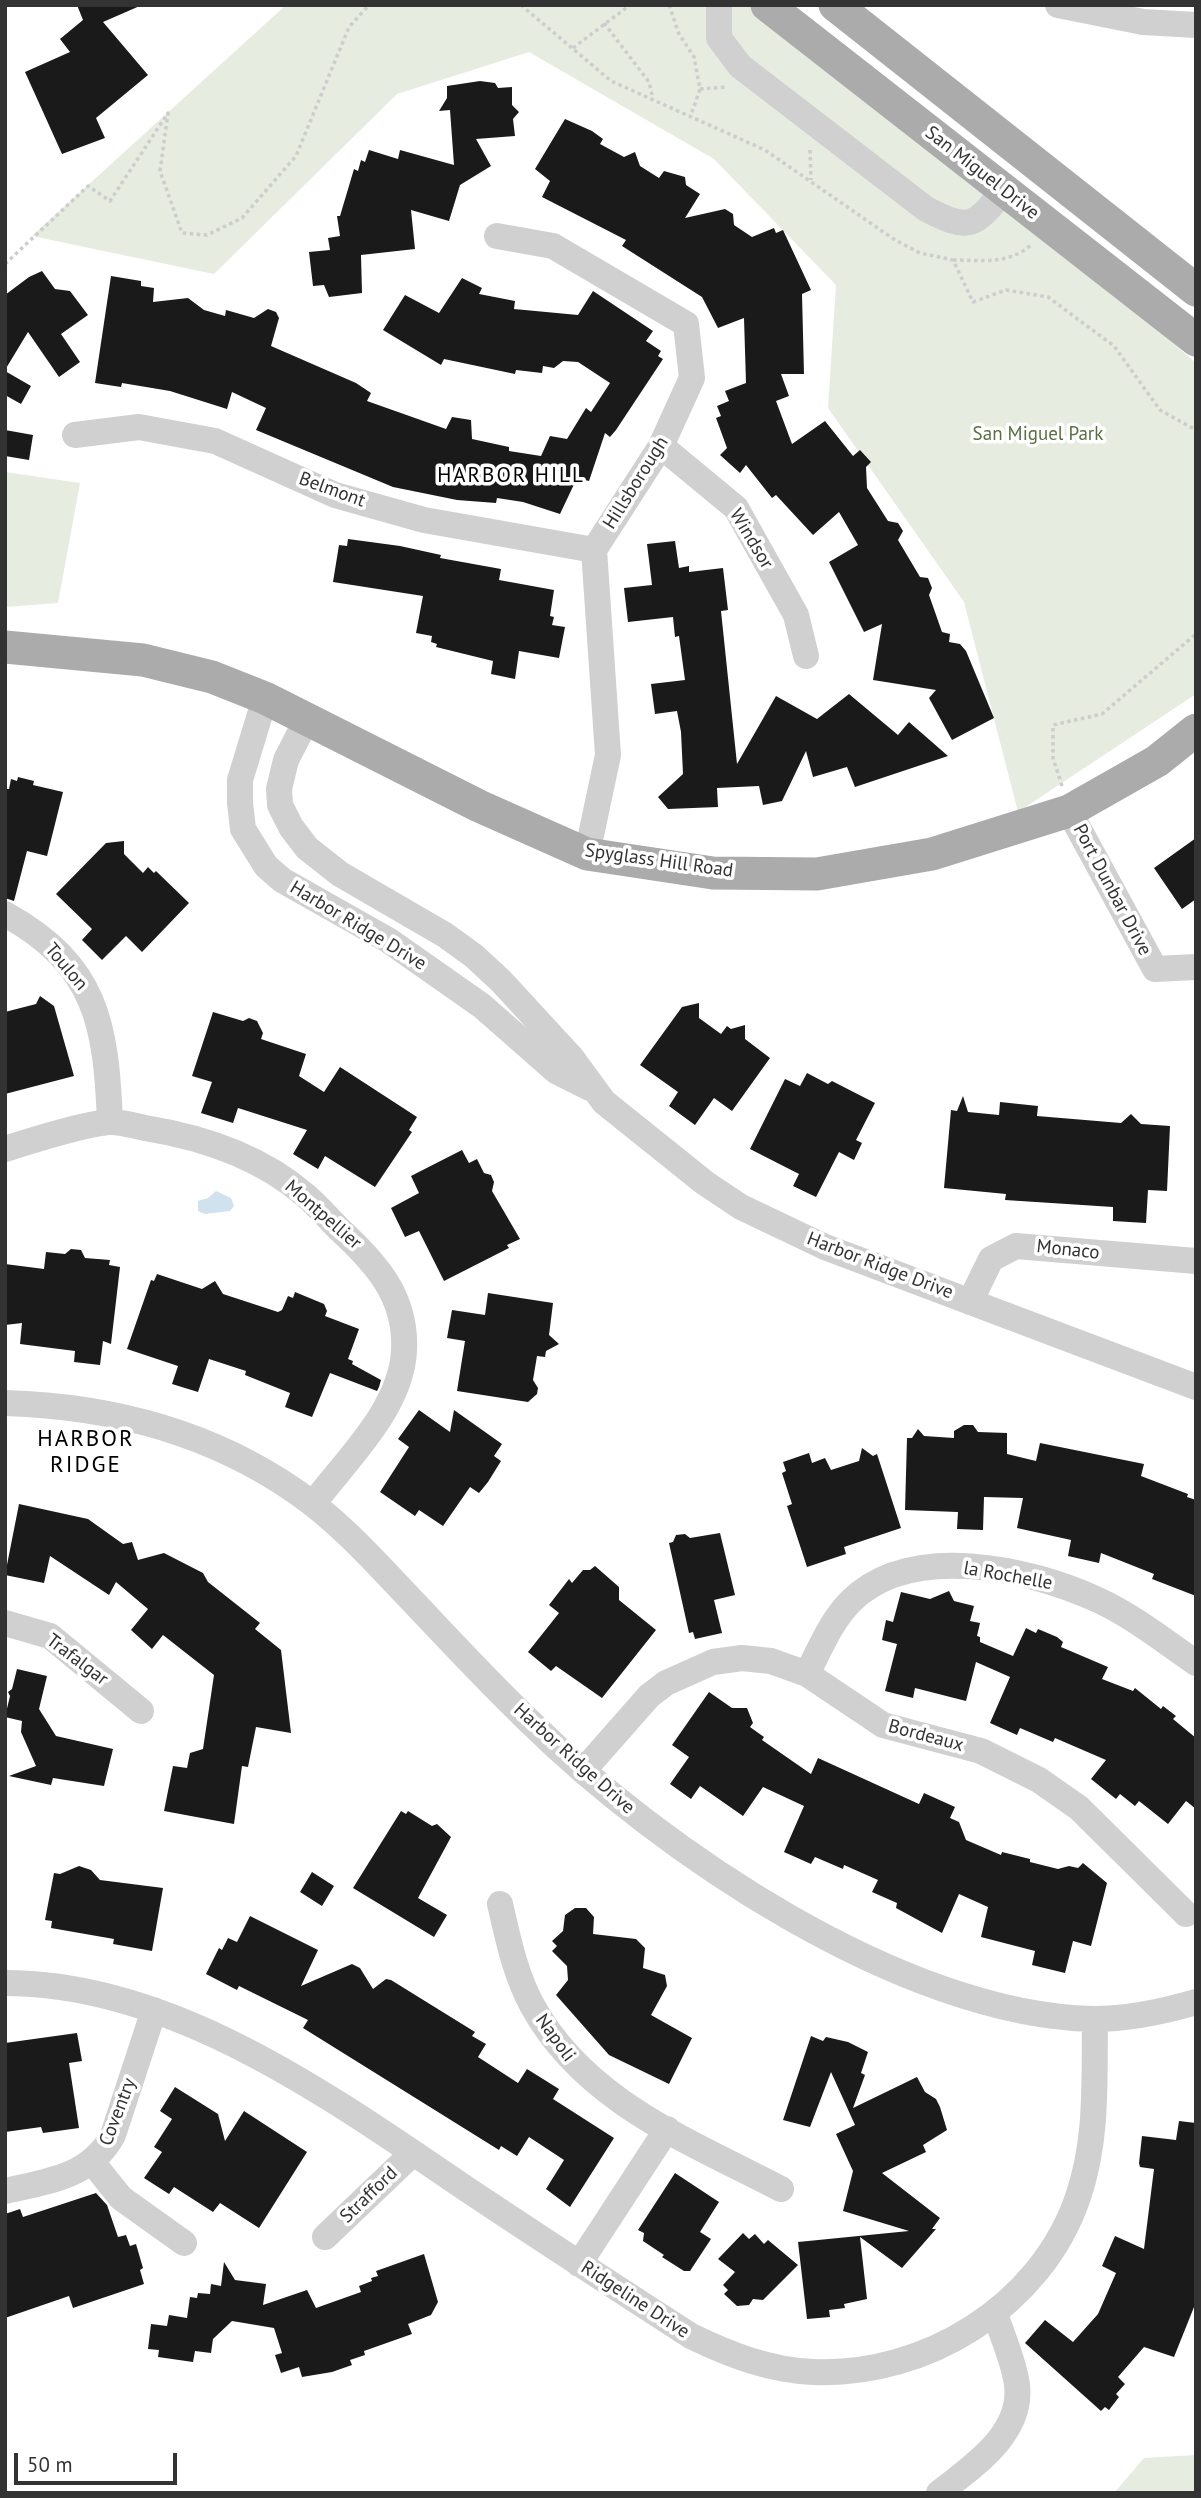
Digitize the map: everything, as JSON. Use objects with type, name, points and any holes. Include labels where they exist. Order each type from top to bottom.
[{"type":"main road","name":"San Miguel Drive","points":[[767,5],[1196,340]]},
{"type":"main road","name":"San Miguel Drive","points":[[835,5],[1196,290]]},
{"type":"main road","name":"Spyglass Hill Road","points":[[5,647],[143,660],[212,677],[265,698],[479,806],[587,854],[713,873],[817,874],[932,854],[1069,811],[1157,761],[1196,730]]},
{"type":"street","points":[[719,5],[719,38],[740,66],[926,209],[956,224],[983,218],[1004,190]]},
{"type":"street","points":[[1058,5],[1146,14],[1196,25]]},
{"type":"street","name":"Hillsborough","points":[[497,236],[553,246],[686,324],[692,378],[661,446],[594,550],[608,755],[587,854]]},
{"type":"street","name":"Belmont","points":[[75,435],[139,426],[215,441],[335,495],[424,520],[594,550]]},
{"type":"street","name":"Windsor","points":[[661,446],[736,508],[796,615],[806,656]]},
{"type":"street","name":"Harbor Ridge Drive","points":[[265,698],[240,780],[240,803],[243,828],[275,874],[388,940],[482,1006],[556,1071],[594,1091],[705,1183],[741,1208],[825,1247],[1196,1387]]},
{"type":"street","name":"Harbor Ridge Drive","points":[[307,719],[286,760],[279,789],[281,805],[291,827],[305,845],[340,874],[445,935],[474,956],[501,981],[571,1057],[594,1091]]},
{"type":"street","name":"Port Dunbar Drive","points":[[1069,811],[1155,969],[1196,967]]},
{"type":"street","points":[[275,874],[305,845]]},
{"type":"street","name":"Toulon","points":[[5,914],[31,929],[56,951],[76,972],[93,1001],[106,1057],[110,1122]]},
{"type":"street","name":"Montpellier","points":[[5,1149],[110,1122],[185,1134],[224,1148],[270,1171],[304,1194],[370,1257],[386,1277],[397,1301],[403,1326],[404,1352],[399,1377],[379,1417],[313,1504]]},
{"type":"street","name":"Monaco","points":[[970,1302],[990,1259],[1016,1246],[1196,1261]]},
{"type":"street","name":"Harbor Ridge Drive","points":[[5,1403],[102,1411],[152,1423],[202,1440],[249,1462],[313,1504],[354,1539],[509,1701],[583,1771],[704,1863],[807,1926],[885,1967],[940,1990],[998,2006],[1056,2016],[1095,2019],[1141,2015],[1196,2002]]},
{"type":"street","name":"la Rochelle","points":[[807,1674],[835,1621],[851,1601],[893,1574],[918,1568],[949,1566],[1026,1575],[1063,1586],[1132,1618],[1196,1663]]},
{"type":"street","name":"Trafalgar","points":[[5,1623],[50,1636],[141,1711]]},
{"type":"street","name":"Bordeaux","points":[[583,1771],[649,1696],[685,1672],[713,1662],[741,1658],[771,1661],[807,1674],[883,1725],[981,1751],[1039,1780],[1079,1808],[1186,1914]]},
{"type":"street","name":"Napoli","points":[[500,1904],[516,1968],[531,2003],[551,2037],[576,2067],[605,2092],[667,2129],[781,2189]]},
{"type":"street","name":"Ridgeline Drive","points":[[5,1983],[72,1989],[154,2010],[255,2055],[413,2153],[691,2336],[730,2355],[770,2367],[812,2372],[854,2371],[896,2363],[944,2345],[995,2313],[1044,2261],[1077,2200],[1089,2160],[1095,2118],[1095,2019]]},
{"type":"street","name":"Coventry","points":[[5,2191],[77,2172],[93,2163],[113,2135],[154,2010]]},
{"type":"street","points":[[579,2264],[667,2129]]},
{"type":"street","name":"Strafford","points":[[325,2238],[413,2153]]},
{"type":"street","points":[[93,2163],[121,2198],[184,2244]]},
{"type":"street","points":[[939,2493],[988,2454],[1013,2417],[1017,2386],[995,2313]]},
{"type":"path","points":[[5,264],[88,186],[110,201],[168,113],[160,171],[182,233],[207,235],[242,218],[296,156],[349,27],[369,5]]},
{"type":"path","points":[[521,5],[611,80],[691,114],[765,150],[895,240],[920,253],[953,260],[1000,261],[1018,256],[1052,227]]},
{"type":"path","points":[[573,48],[629,5]]},
{"type":"path","points":[[669,5],[679,34],[694,57],[701,89],[691,114]]},
{"type":"path","points":[[604,23],[649,82],[653,99]]},
{"type":"path","points":[[953,260],[973,302],[1006,290],[1048,297],[1114,346],[1160,410],[1196,430]]},
{"type":"path","points":[[1069,811],[1053,758],[1053,725],[1102,714],[1196,634]]},
{"type":"green space","name":"San Miguel Park","points":[[286,5],[758,5],[1027,217],[1196,363],[1196,694],[1018,812],[964,602],[828,408],[836,285],[714,159],[529,52],[397,94],[214,274],[32,236]]},
{"type":"green space","points":[[5,472],[80,483],[58,603],[5,607]]},
{"type":"green space","points":[[1196,2455],[1196,2493],[1114,2493],[1144,2458]]},
{"type":"water","points":[[216,1191],[231,1198],[234,1206],[230,1211],[205,1214],[198,1211],[198,1201],[208,1198]]},
{"type":"building","points":[[77,5],[142,5],[103,22],[148,75],[96,118],[105,138],[62,154],[25,72],[70,52],[60,39],[83,20]]},
{"type":"building","points":[[480,81],[495,83],[498,88],[512,87],[512,105],[519,112],[513,119],[515,136],[476,139],[491,166],[460,185],[449,221],[411,210],[415,249],[361,255],[362,293],[329,297],[324,285],[313,286],[309,252],[330,250],[328,238],[340,236],[337,216],[340,216],[354,169],[358,171],[361,160],[365,162],[369,150],[398,159],[400,150],[454,165],[450,110],[439,111],[447,98],[447,86]]},
{"type":"building","points":[[565,119],[592,131],[603,139],[600,144],[624,157],[635,152],[640,166],[659,178],[664,171],[685,177],[686,185],[700,194],[685,218],[725,209],[733,214],[734,225],[752,237],[774,228],[776,233],[783,230],[811,290],[802,294],[804,374],[781,374],[789,396],[776,401],[792,444],[825,421],[853,456],[860,450],[871,462],[866,467],[867,488],[888,521],[898,523],[903,531],[898,540],[920,577],[928,578],[932,588],[929,595],[942,632],[950,634],[949,642],[960,644],[966,651],[994,718],[952,740],[929,698],[936,690],[873,680],[882,624],[864,632],[829,562],[858,545],[839,512],[813,535],[776,495],[772,498],[746,465],[740,473],[720,455],[727,448],[716,418],[721,416],[717,406],[729,401],[725,391],[746,383],[744,318],[718,328],[702,297],[622,246],[626,240],[542,197],[550,181],[535,169]]},
{"type":"building","points":[[42,271],[55,289],[70,291],[88,315],[61,334],[80,362],[59,377],[28,332],[5,370],[5,295]]},
{"type":"building","points":[[111,276],[141,281],[141,286],[154,288],[153,302],[188,298],[204,310],[225,316],[226,310],[254,318],[268,309],[276,312],[279,318],[271,346],[356,383],[371,393],[367,401],[446,429],[452,417],[471,420],[472,439],[509,447],[509,451],[541,456],[550,436],[567,439],[586,408],[591,412],[610,383],[578,362],[563,361],[554,368],[543,366],[542,373],[516,370],[515,374],[444,359],[441,365],[383,330],[405,295],[439,313],[462,278],[482,288],[479,294],[515,301],[514,309],[578,315],[593,291],[653,331],[646,341],[661,351],[658,356],[663,359],[616,430],[610,437],[605,433],[589,481],[577,478],[560,514],[523,502],[497,498],[496,503],[457,500],[393,487],[256,430],[266,408],[232,392],[227,409],[170,391],[122,383],[121,387],[95,383]]},
{"type":"building","points":[[5,371],[31,386],[21,404],[5,395]]},
{"type":"building","points":[[5,430],[33,435],[29,460],[5,456]]},
{"type":"building","points":[[348,539],[400,546],[441,555],[440,558],[501,569],[499,580],[554,590],[550,616],[554,617],[552,625],[565,627],[559,658],[519,651],[515,679],[491,674],[493,661],[436,647],[437,644],[431,642],[432,636],[416,633],[423,596],[333,582],[339,545],[347,546]]},
{"type":"building","points":[[675,541],[679,568],[689,566],[689,572],[723,568],[728,610],[721,611],[737,764],[776,696],[817,719],[849,694],[898,735],[909,722],[948,756],[855,787],[847,767],[813,777],[806,751],[782,801],[763,805],[759,786],[717,788],[718,807],[668,809],[658,797],[683,774],[681,732],[677,711],[655,714],[651,684],[685,680],[679,636],[675,637],[673,617],[628,622],[624,588],[652,585],[647,544]]},
{"type":"building","points":[[18,777],[34,781],[33,785],[63,792],[47,856],[27,851],[14,901],[5,898],[5,789],[9,789],[11,779],[17,781]]},
{"type":"building","points":[[1196,838],[1196,899],[1182,909],[1154,868]]},
{"type":"building","points":[[124,841],[124,854],[143,873],[148,867],[154,873],[156,871],[189,903],[142,952],[126,936],[102,960],[82,940],[92,929],[56,894],[106,843]]},
{"type":"building","points":[[40,996],[54,1006],[74,1076],[5,1094],[5,1012],[36,1004]]},
{"type":"building","points":[[699,1003],[699,1018],[721,1034],[727,1026],[731,1029],[745,1025],[745,1039],[770,1058],[732,1111],[714,1098],[695,1125],[669,1106],[678,1092],[640,1065],[682,1007]]},
{"type":"building","points":[[213,1012],[243,1021],[249,1018],[257,1021],[263,1033],[261,1039],[306,1054],[299,1076],[324,1092],[340,1067],[417,1117],[409,1130],[412,1132],[375,1187],[325,1156],[318,1169],[293,1154],[307,1130],[238,1108],[233,1123],[201,1113],[212,1082],[192,1076]]},
{"type":"building","points":[[807,1073],[828,1084],[832,1081],[875,1103],[856,1140],[862,1143],[854,1160],[839,1152],[816,1197],[793,1186],[799,1174],[750,1149],[785,1079],[800,1086]]},
{"type":"building","points":[[963,1096],[968,1112],[999,1115],[1000,1102],[1038,1106],[1037,1116],[1121,1123],[1131,1114],[1141,1124],[1170,1126],[1167,1191],[1148,1190],[1146,1223],[1113,1221],[1113,1207],[1005,1200],[1006,1194],[944,1188],[951,1110],[957,1111]]},
{"type":"building","points":[[462,1150],[469,1163],[477,1159],[484,1173],[491,1175],[494,1182],[492,1191],[520,1239],[507,1245],[509,1248],[444,1281],[419,1231],[405,1237],[391,1208],[419,1193],[411,1176]]},
{"type":"building","points":[[71,1249],[81,1250],[85,1258],[110,1260],[109,1265],[120,1267],[111,1344],[103,1341],[100,1365],[74,1362],[75,1351],[20,1344],[22,1323],[5,1325],[5,1264],[44,1269],[46,1252],[65,1254]]},
{"type":"building","points":[[157,1274],[202,1289],[215,1281],[223,1294],[278,1312],[282,1310],[288,1296],[293,1298],[295,1292],[324,1304],[327,1311],[325,1316],[359,1329],[348,1359],[381,1380],[377,1391],[330,1373],[312,1417],[285,1407],[290,1393],[245,1375],[246,1371],[209,1359],[198,1392],[172,1384],[178,1366],[127,1349],[151,1280],[154,1281]]},
{"type":"building","points":[[488,1293],[553,1303],[549,1335],[559,1344],[546,1351],[545,1357],[537,1356],[533,1380],[538,1388],[537,1394],[528,1402],[457,1391],[465,1341],[447,1338],[452,1310],[485,1315]]},
{"type":"building","points":[[419,1410],[450,1432],[454,1410],[502,1444],[494,1456],[501,1461],[488,1482],[479,1493],[470,1487],[443,1526],[419,1510],[415,1516],[380,1492],[409,1447],[398,1439]]},
{"type":"building","points":[[964,1425],[973,1425],[978,1432],[1007,1433],[1007,1454],[1036,1461],[1040,1443],[1144,1464],[1141,1476],[1188,1494],[1187,1497],[1196,1500],[1196,1596],[1152,1579],[1154,1574],[1101,1553],[1099,1563],[1068,1556],[1071,1540],[1017,1528],[1023,1498],[984,1497],[983,1530],[957,1529],[958,1512],[905,1510],[907,1438],[912,1438],[918,1429],[924,1436],[954,1438],[954,1431]]},
{"type":"building","points":[[862,1448],[873,1456],[877,1454],[901,1528],[844,1547],[846,1554],[807,1567],[787,1506],[792,1504],[782,1473],[786,1471],[783,1462],[809,1453],[812,1463],[825,1458],[831,1470],[859,1461]]},
{"type":"building","points":[[19,1504],[88,1519],[123,1544],[132,1542],[138,1560],[164,1553],[203,1573],[208,1582],[260,1623],[255,1629],[281,1650],[291,1733],[256,1727],[248,1767],[242,1766],[234,1824],[164,1811],[173,1766],[187,1768],[190,1753],[203,1749],[214,1675],[163,1635],[152,1649],[131,1630],[148,1609],[116,1582],[109,1595],[50,1556],[44,1583],[5,1575]]},
{"type":"building","points":[[720,1533],[735,1595],[714,1600],[722,1633],[695,1639],[693,1632],[689,1633],[669,1543],[673,1542],[676,1535],[685,1534],[690,1538]]},
{"type":"building","points":[[595,1566],[619,1587],[619,1600],[656,1630],[602,1698],[556,1666],[551,1671],[528,1652],[559,1613],[549,1605],[569,1579],[572,1583],[583,1570],[590,1570]]},
{"type":"building","points":[[949,1591],[954,1601],[974,1606],[970,1621],[980,1623],[977,1636],[980,1637],[980,1642],[1013,1656],[1026,1628],[1036,1633],[1038,1629],[1057,1637],[1063,1642],[1061,1647],[1108,1667],[1102,1679],[1133,1691],[1135,1688],[1161,1709],[1163,1706],[1176,1716],[1173,1719],[1196,1738],[1196,1809],[1186,1801],[1168,1824],[1139,1801],[1135,1806],[1120,1794],[1116,1799],[1091,1779],[1106,1760],[1055,1738],[1053,1742],[1020,1728],[1017,1735],[990,1723],[1010,1677],[976,1662],[966,1701],[915,1688],[913,1698],[885,1691],[897,1644],[882,1640],[886,1620],[893,1622],[901,1592],[930,1599]]},
{"type":"building","points":[[17,1669],[47,1676],[39,1709],[56,1736],[113,1749],[104,1786],[53,1778],[51,1785],[9,1776],[36,1766],[21,1732],[22,1721],[5,1717],[10,1696],[8,1692],[12,1689]]},
{"type":"building","points":[[709,1692],[732,1708],[747,1708],[753,1723],[750,1727],[764,1737],[762,1740],[811,1774],[818,1758],[919,1804],[924,1793],[955,1807],[950,1818],[959,1822],[966,1840],[1001,1855],[1002,1852],[1058,1869],[1069,1866],[1078,1868],[1083,1863],[1107,1883],[1091,1946],[1073,1941],[1065,1973],[1032,1965],[1035,1951],[981,1937],[988,1907],[959,1894],[942,1933],[896,1908],[897,1903],[872,1892],[878,1880],[844,1865],[843,1869],[815,1857],[811,1864],[784,1852],[804,1806],[763,1787],[743,1816],[700,1786],[691,1799],[670,1784],[689,1757],[672,1745]]},
{"type":"building","points":[[401,1811],[406,1814],[408,1811],[432,1826],[437,1824],[451,1837],[418,1898],[447,1915],[434,1937],[353,1888]]},
{"type":"building","points":[[79,1866],[91,1870],[100,1880],[163,1888],[152,1951],[113,1944],[114,1939],[51,1928],[52,1921],[45,1920],[54,1873],[60,1874]]},
{"type":"building","points":[[312,1872],[334,1886],[322,1906],[300,1892]]},
{"type":"building","points":[[575,1908],[586,1908],[594,1917],[593,1934],[636,1939],[645,1948],[643,1968],[665,1975],[667,1986],[651,2015],[692,2038],[669,2084],[609,2055],[556,1995],[568,1980],[567,1966],[552,1951],[557,1946],[552,1941],[563,1931],[565,1915]]},
{"type":"building","points":[[250,1916],[318,1950],[301,1986],[352,1964],[360,1968],[373,1989],[386,1979],[391,1980],[475,2032],[472,2036],[486,2044],[478,2057],[518,2083],[527,2069],[559,2089],[553,2099],[614,2138],[570,2207],[546,2189],[564,2160],[529,2137],[517,2156],[501,2146],[499,2150],[303,2028],[308,2020],[239,1986],[237,1990],[206,1974],[219,1948],[222,1950],[228,1938],[237,1942]]},
{"type":"building","points":[[77,2033],[82,2061],[69,2063],[79,2128],[43,2133],[41,2127],[5,2132],[5,2043]]},
{"type":"building","points":[[811,2036],[823,2041],[826,2037],[848,2042],[868,2052],[861,2073],[865,2075],[853,2108],[917,2077],[925,2092],[936,2099],[947,2130],[923,2145],[926,2152],[882,2173],[940,2218],[932,2229],[936,2229],[902,2268],[860,2237],[867,2299],[844,2304],[845,2308],[829,2310],[830,2317],[807,2319],[798,2242],[909,2231],[843,2211],[853,2171],[836,2134],[855,2125],[831,2072],[810,2127],[783,2120]]},
{"type":"building","points":[[175,2087],[218,2114],[225,2141],[244,2111],[307,2152],[259,2228],[220,2203],[213,2212],[174,2187],[169,2194],[144,2178],[162,2152],[154,2147],[172,2119],[160,2111]]},
{"type":"building","points":[[1179,2121],[1196,2123],[1196,2302],[1174,2357],[1144,2347],[1118,2377],[1125,2384],[1116,2394],[1119,2397],[1109,2410],[1105,2407],[1101,2411],[1025,2343],[1045,2320],[1073,2342],[1098,2314],[1116,2273],[1102,2266],[1115,2236],[1144,2249],[1154,2169],[1140,2167],[1142,2136],[1176,2140]]},
{"type":"building","points":[[675,2173],[719,2202],[700,2232],[711,2239],[690,2271],[684,2271],[662,2257],[664,2255],[643,2241],[644,2233],[638,2230]]},
{"type":"building","points":[[96,2193],[107,2205],[118,2237],[126,2235],[130,2246],[136,2244],[143,2268],[140,2270],[144,2284],[73,2308],[69,2296],[5,2318],[5,2214],[20,2209],[23,2217]]},
{"type":"building","points":[[743,2233],[749,2239],[755,2234],[764,2244],[768,2240],[798,2265],[763,2300],[753,2299],[749,2305],[737,2306],[724,2294],[728,2290],[723,2285],[735,2272],[718,2259]]},
{"type":"building","points":[[424,2254],[438,2302],[431,2315],[408,2324],[412,2334],[364,2351],[365,2355],[350,2360],[352,2365],[332,2372],[302,2377],[299,2367],[281,2373],[275,2355],[282,2353],[274,2328],[232,2321],[213,2339],[211,2353],[195,2351],[193,2362],[158,2357],[159,2350],[148,2349],[151,2324],[167,2326],[169,2315],[187,2318],[190,2297],[197,2298],[198,2293],[210,2294],[211,2284],[221,2286],[224,2262],[235,2280],[266,2284],[263,2305],[307,2290],[316,2308],[361,2292],[359,2286],[378,2276],[376,2271]]},
{"type":"district","name":"HARBOR HILL","points":[[511,476]]},
{"type":"district","name":"HARBOR RIDGE","points":[[86,1452]]}]
